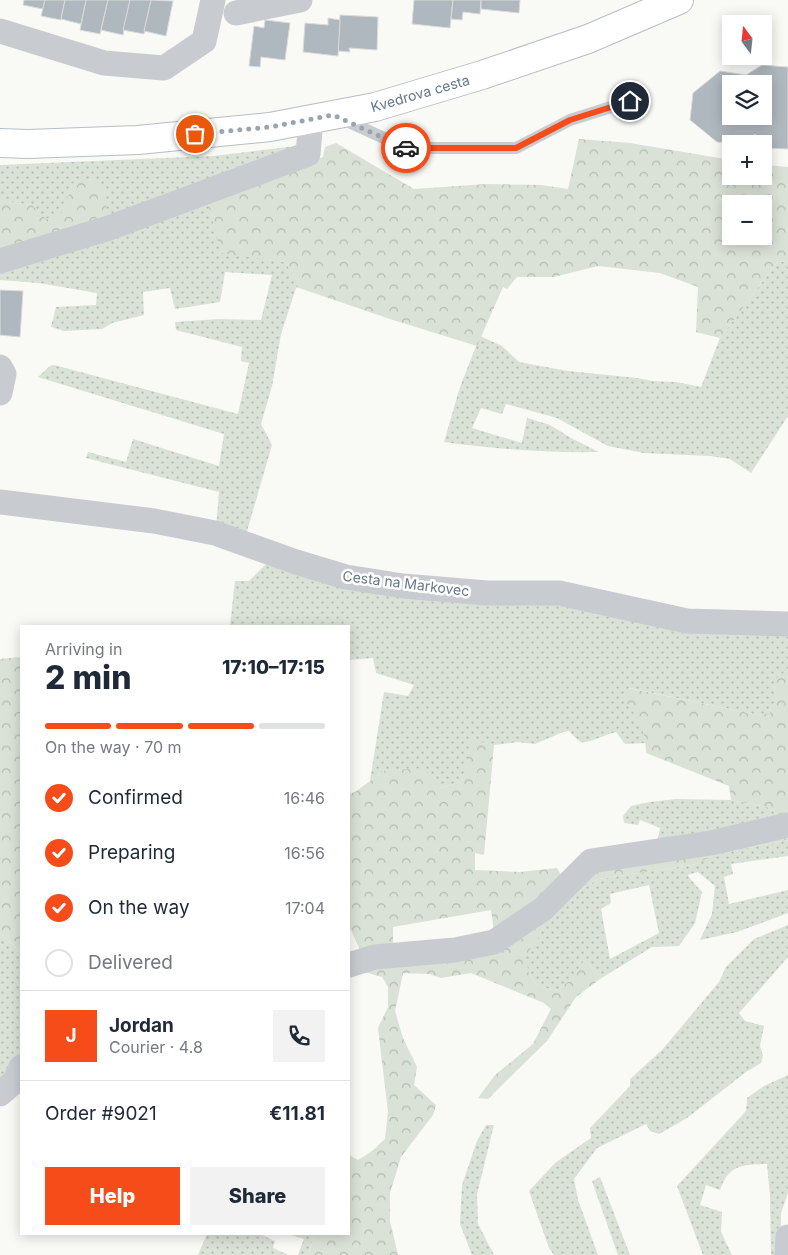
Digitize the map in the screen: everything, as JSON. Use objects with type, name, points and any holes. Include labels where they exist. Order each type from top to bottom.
[{"type":"street","points":[[0,31],[104,63],[164,68],[204,41],[213,0]]},
{"type":"street","points":[[236,14],[300,0]]},
{"type":"street","name":"Kvedrova cesta","points":[[0,143],[28,144],[138,140],[270,127],[322,117],[387,103],[482,75],[588,39],[679,0]]},
{"type":"street","points":[[0,261],[109,228],[308,154],[322,117]]},
{"type":"street","points":[[0,367],[4,374],[0,393]]},
{"type":"street","name":"Cesta na Markovec","points":[[0,502],[154,521],[215,533],[296,562],[346,577],[403,586],[487,593],[559,593],[687,621],[788,624]]},
{"type":"street","points":[[350,964],[375,957],[455,950],[494,942],[543,909],[591,862],[711,843],[788,825]]},
{"type":"street","points":[[0,1094],[14,1081],[20,1069]]},
{"type":"street","points":[[787,1255],[788,1238]]},
{"type":"lane","points":[[322,117],[406,148],[516,148],[570,120],[630,101]]},
{"type":"green space","points":[[579,139],[630,143],[722,158],[722,185],[772,185],[772,166],[788,167],[788,262],[778,261],[720,338],[696,332],[698,287],[660,273],[598,266],[554,277],[517,277],[507,289],[503,287],[477,346],[296,287],[298,282],[285,262],[221,253],[207,200],[323,157],[325,147],[336,143],[414,189],[487,184],[541,185],[568,189]]},
{"type":"green space","points":[[297,146],[103,221],[73,183],[61,216],[45,219],[32,205],[0,201],[0,165],[213,156]]},
{"type":"green space","points":[[94,180],[106,191],[106,208],[103,221],[0,255],[0,201],[32,205],[46,219],[61,215],[73,183]]},
{"type":"green space","points":[[207,200],[214,225],[257,257],[285,262],[298,282],[281,334],[272,386],[261,424],[272,445],[245,538],[216,529],[219,492],[86,458],[88,452],[126,462],[133,439],[219,466],[224,434],[38,377],[50,366],[54,365],[238,414],[249,363],[241,361],[242,347],[176,330],[175,322],[219,319],[261,320],[272,275],[225,272],[220,302],[175,309],[170,288],[143,292],[144,315],[112,323],[102,329],[64,331],[51,327],[56,307],[96,305],[97,293],[39,283],[0,280],[0,268]]},
{"type":"green space","points":[[778,261],[788,262],[788,416],[751,473],[730,459],[710,456],[644,453],[608,446],[557,418],[506,404],[502,414],[481,408],[472,428],[522,443],[527,418],[550,425],[599,452],[521,450],[444,442],[460,387],[480,336],[502,346],[519,362],[568,371],[676,382],[701,387],[720,338]]},
{"type":"green space","points":[[271,559],[788,635],[788,671],[774,686],[777,701],[771,713],[758,715],[629,688],[625,700],[641,722],[646,743],[625,744],[616,732],[588,742],[581,742],[569,731],[535,744],[518,742],[494,745],[473,741],[462,782],[440,788],[384,771],[370,781],[384,692],[408,696],[414,685],[376,673],[373,658],[350,660],[350,625],[230,625],[235,581],[249,581]]},
{"type":"green space","points":[[20,657],[20,952],[0,932],[0,659]]},
{"type":"green space","points":[[788,671],[788,817],[779,818],[771,808],[731,800],[729,786],[646,753],[643,731],[625,700],[628,688],[758,715],[770,713],[777,701],[774,686],[775,679]]},
{"type":"green space","points":[[472,740],[494,745],[484,855],[475,853],[475,870],[520,872],[557,868],[564,881],[495,938],[491,910],[393,927],[393,949],[360,950],[350,930],[350,794],[384,771],[424,768],[440,788],[462,782]]},
{"type":"green space","points":[[676,799],[731,800],[771,808],[779,818],[656,849],[660,828],[640,820],[638,825],[624,823],[623,816],[631,806]]},
{"type":"green space","points":[[788,833],[788,840],[718,854],[692,865],[598,879],[576,893],[551,918],[525,957],[529,973],[536,985],[556,991],[573,978],[584,961],[594,968],[600,979],[576,997],[547,1041],[488,1099],[478,1098],[495,1075],[533,1044],[551,1009],[544,1003],[471,973],[441,978],[429,974],[403,973],[395,1011],[403,1038],[417,1067],[414,1085],[436,1105],[433,1115],[401,1157],[390,1193],[390,1221],[398,1255],[308,1255],[315,1235],[350,1235],[350,1156],[358,1160],[385,1139],[388,1112],[378,1028],[388,1007],[388,987],[382,977],[364,972],[365,965],[451,956],[593,869]]},
{"type":"green space","points":[[788,840],[788,856],[731,864],[733,874],[724,877],[729,904],[788,890],[788,913],[737,932],[700,940],[712,914],[715,886],[698,872],[687,875],[702,892],[695,923],[679,946],[652,947],[600,979],[594,968],[584,961],[573,978],[556,991],[536,985],[529,973],[524,957],[551,918],[576,893],[598,879],[692,865],[718,854]],"holes":[[[649,885],[659,933],[610,959],[601,909],[611,903],[610,894]]]},
{"type":"green space","points":[[788,925],[788,957],[739,1013],[745,1021],[764,1026],[760,1046],[763,1056],[761,1063],[746,1072],[687,1118],[659,1134],[650,1131],[646,1124],[597,1148],[574,1179],[578,1200],[598,1255],[554,1255],[549,1248],[529,1191],[555,1163],[591,1138],[590,1128],[630,1086],[630,1079],[662,1050],[719,982],[726,967],[754,939]]},
{"type":"green space","points":[[0,932],[20,952],[20,1064],[0,1085]]},
{"type":"green space","points":[[788,1075],[788,1193],[781,1213],[781,1255],[771,1255],[770,1196],[767,1164],[744,1166],[732,1171],[720,1190],[706,1185],[700,1205],[722,1212],[721,1232],[732,1255],[703,1255],[677,1186],[746,1111],[747,1098],[764,1086]]},
{"type":"green space","points":[[486,1125],[494,1125],[477,1194],[478,1224],[494,1255],[472,1255],[460,1224],[462,1185],[477,1141]]},
{"type":"green space","points":[[600,1177],[630,1255],[618,1255],[592,1181]]},
{"type":"green space","points":[[207,1235],[262,1235],[275,1241],[273,1248],[288,1255],[198,1255]]},
{"type":"green space","points":[[291,1235],[315,1235],[308,1255],[298,1255],[304,1239]]},
{"type":"building","points":[[24,0],[45,0],[43,9],[23,5]]},
{"type":"building","points":[[45,0],[65,0],[61,20],[41,16]]},
{"type":"building","points":[[65,0],[86,0],[81,24],[61,19]]},
{"type":"building","points":[[86,0],[108,0],[100,34],[80,30]]},
{"type":"building","points":[[108,0],[130,0],[123,35],[101,30]]},
{"type":"building","points":[[130,0],[151,0],[144,34],[123,30]]},
{"type":"building","points":[[151,0],[173,1],[166,36],[144,31]]},
{"type":"building","points":[[414,0],[453,0],[450,28],[412,24]]},
{"type":"building","points":[[453,0],[481,0],[480,14],[463,12],[462,20],[451,19]]},
{"type":"building","points":[[481,0],[520,0],[519,13],[481,9]]},
{"type":"building","points":[[340,15],[378,17],[377,50],[349,48],[350,52],[338,51]]},
{"type":"building","points":[[328,18],[340,20],[338,56],[303,52],[305,23],[328,25]]},
{"type":"building","points":[[265,20],[290,23],[285,60],[261,57],[260,67],[249,66],[254,26],[264,28]]},
{"type":"building","points":[[762,65],[788,67],[788,149],[772,148],[772,135],[722,135],[722,142],[717,142],[690,120],[693,93],[720,71],[746,75]]},
{"type":"building","points":[[0,290],[23,291],[20,337],[0,335]]},
{"type":"way so far","points":[[195,134],[270,127],[333,115],[406,148]]},
{"type":"route","points":[[406,148],[516,148],[570,120],[630,101]]}]
